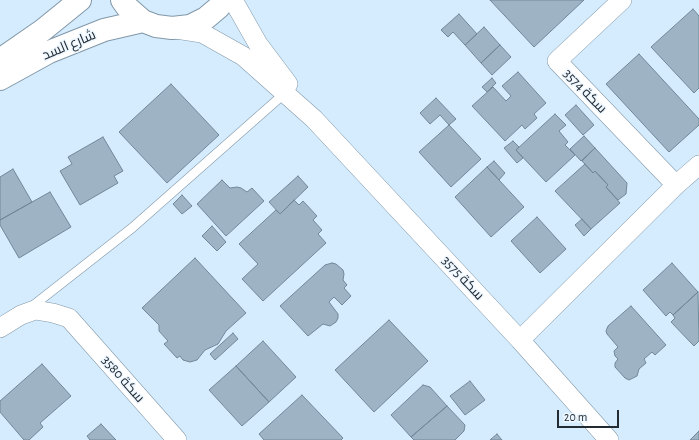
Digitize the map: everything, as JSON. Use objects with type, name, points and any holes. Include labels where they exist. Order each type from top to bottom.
[{"type":"street","name":"شارع السد","points":[[0,60],[43,30],[80,0]]},
{"type":"street","points":[[122,0],[126,7],[142,22],[172,28],[190,26],[206,18],[219,7],[224,0]]},
{"type":"street","name":"سكة 3575","points":[[233,0],[258,44],[314,119]]},
{"type":"street","name":"سكة 3574","points":[[622,0],[557,61],[676,185]]},
{"type":"street","name":"شارع السد","points":[[0,79],[49,52],[104,30],[142,22]]},
{"type":"street","name":"سكة 3575","points":[[172,28],[202,33],[243,56],[314,119],[520,340],[609,440]]},
{"type":"street","points":[[520,340],[676,185],[699,165]]},
{"type":"street","name":"سكة 3580","points":[[22,315],[36,310],[70,318],[177,440]]},
{"type":"street","points":[[0,328],[22,315]]},
{"type":"lane","points":[[22,315],[132,228],[285,93]]},
{"type":"building","points":[[490,0],[584,0],[534,47]]},
{"type":"building","points":[[693,9],[699,16],[699,88],[694,93],[651,47]]},
{"type":"building","points":[[459,14],[477,34],[465,45],[453,32],[448,37],[441,30]]},
{"type":"building","points":[[484,27],[500,45],[481,63],[465,45]]},
{"type":"building","points":[[500,45],[511,57],[492,75],[481,63]]},
{"type":"building","points":[[639,54],[699,119],[699,125],[669,152],[606,84]]},
{"type":"building","points":[[518,72],[546,103],[534,114],[537,118],[525,129],[522,125],[505,141],[472,106],[493,87],[506,101],[511,96],[502,86]]},
{"type":"building","points":[[492,78],[496,83],[487,92],[482,87]]},
{"type":"building","points":[[171,84],[219,135],[167,183],[119,132]]},
{"type":"building","points":[[436,98],[456,119],[449,125],[440,115],[430,124],[420,113]]},
{"type":"building","points":[[576,105],[594,125],[583,135],[565,115]]},
{"type":"building","points":[[555,114],[566,125],[559,131],[568,142],[565,145],[575,155],[546,182],[516,150]]},
{"type":"building","points":[[449,125],[481,159],[451,187],[419,152]]},
{"type":"building","points":[[584,136],[595,148],[581,161],[570,149]]},
{"type":"building","points":[[103,137],[123,171],[114,176],[118,183],[80,205],[60,171],[72,164],[68,157]]},
{"type":"building","points":[[513,141],[519,147],[516,150],[523,158],[517,163],[504,148]]},
{"type":"building","points":[[595,148],[627,183],[626,194],[618,200],[606,187],[608,185],[595,171],[593,173],[582,161]]},
{"type":"building","points":[[494,161],[505,173],[499,180],[487,167]]},
{"type":"building","points":[[585,164],[593,173],[595,171],[608,185],[606,187],[620,203],[591,229],[555,191]]},
{"type":"building","points":[[487,167],[524,207],[491,237],[455,197]]},
{"type":"building","points":[[13,169],[32,202],[0,220],[0,177]]},
{"type":"building","points":[[298,176],[308,187],[280,214],[269,202]]},
{"type":"building","points":[[222,180],[230,188],[237,187],[247,192],[252,188],[264,201],[226,236],[197,204]]},
{"type":"building","points":[[50,192],[71,227],[19,258],[0,225],[0,220]]},
{"type":"building","points":[[182,195],[192,206],[182,214],[173,204]]},
{"type":"building","points":[[294,200],[299,205],[303,201],[317,216],[313,220],[322,230],[318,234],[326,243],[263,301],[242,279],[258,264],[239,244],[276,210],[280,214]]},
{"type":"building","points":[[537,217],[566,249],[540,273],[511,241]]},
{"type":"building","points":[[582,219],[591,229],[584,236],[575,225]]},
{"type":"building","points":[[212,226],[226,242],[217,251],[202,236]]},
{"type":"building","points":[[195,258],[246,313],[226,331],[218,344],[205,350],[197,360],[190,362],[183,360],[180,356],[177,358],[164,344],[168,341],[159,331],[159,325],[142,308]]},
{"type":"building","points":[[332,263],[336,264],[343,270],[343,280],[347,285],[344,288],[351,296],[342,305],[334,297],[329,302],[338,314],[336,322],[330,326],[323,324],[308,336],[280,306],[325,265]]},
{"type":"building","points":[[672,263],[698,292],[673,315],[670,312],[666,316],[643,290]]},
{"type":"building","points":[[698,292],[699,341],[694,346],[671,322],[675,318],[673,315]]},
{"type":"building","points":[[631,306],[666,345],[655,355],[652,352],[644,359],[646,363],[639,369],[637,376],[629,380],[625,378],[615,367],[615,363],[618,359],[615,356],[614,351],[618,347],[606,331],[608,326]]},
{"type":"building","points":[[389,320],[428,361],[374,412],[335,370]]},
{"type":"building","points":[[233,333],[238,339],[215,360],[210,354]]},
{"type":"building","points":[[263,341],[296,377],[269,402],[236,366]]},
{"type":"building","points":[[42,364],[71,396],[40,423],[43,427],[29,440],[24,440],[0,412],[0,401]]},
{"type":"building","points":[[236,366],[269,402],[242,426],[209,390]]},
{"type":"building","points":[[470,381],[485,400],[465,415],[450,396]]},
{"type":"building","points":[[423,385],[430,387],[447,406],[411,437],[391,415]]},
{"type":"building","points":[[302,395],[343,438],[341,440],[264,440],[259,434]]},
{"type":"building","points":[[447,406],[465,425],[464,431],[455,440],[414,440],[411,437]]},
{"type":"building","points":[[101,424],[116,440],[90,440],[87,436]]},
{"type":"building","points":[[699,431],[699,440],[690,440]]},
{"type":"building","points":[[497,434],[502,440],[490,440]]}]
